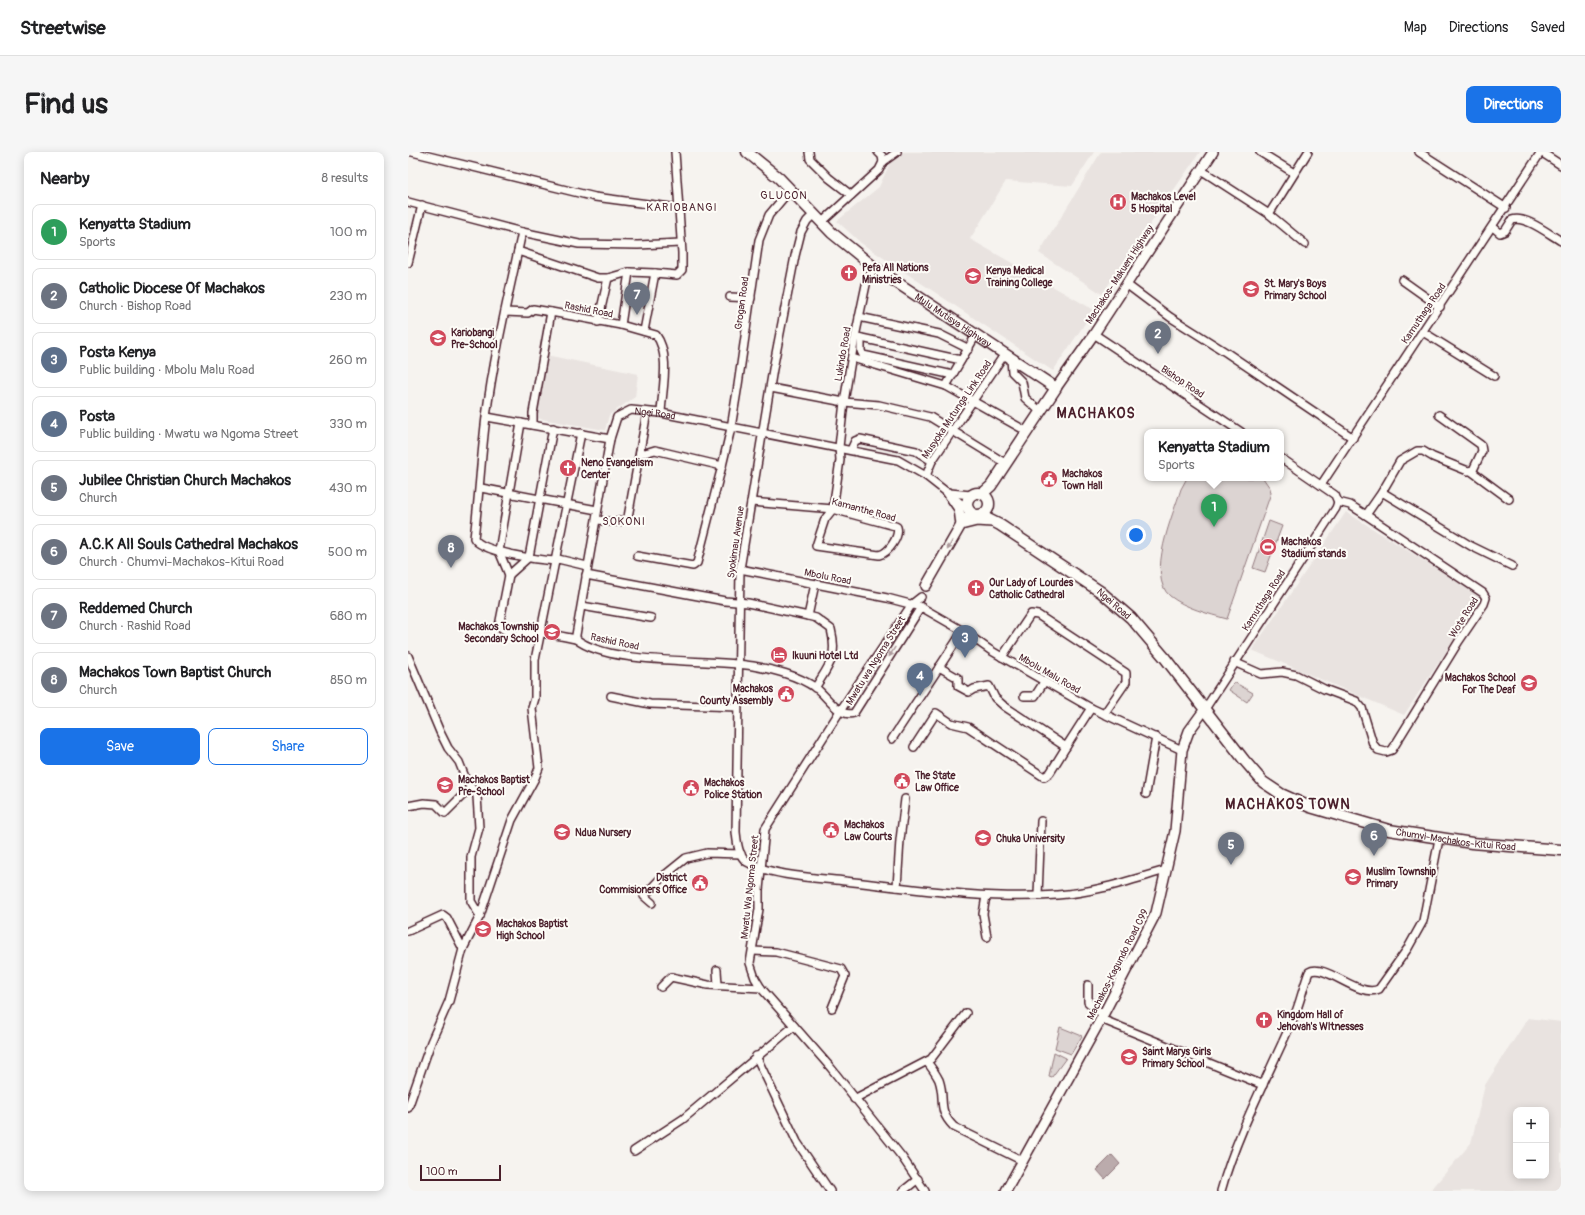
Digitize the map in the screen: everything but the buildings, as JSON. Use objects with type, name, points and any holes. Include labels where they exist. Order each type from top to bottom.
[{"type":"highway","name":"Mulu Mutisya Highway","points":[[747,152],[773,173],[821,222],[875,268],[1056,388]]},
{"type":"highway","points":[[973,512],[988,509],[986,498],[991,486],[1056,388]]},
{"type":"highway","points":[[986,498],[971,495],[967,501],[973,512],[997,524]]},
{"type":"highway","points":[[986,498],[997,524]]},
{"type":"highway","name":"Ngei Road","points":[[997,524],[1101,592],[1131,618],[1144,631],[1205,709]]},
{"type":"highway","name":"Chumvi-Machakos-Kitui Road","points":[[1205,709],[1263,782],[1281,794],[1310,807],[1365,824],[1439,839],[1561,850]]},
{"type":"main road","name":"Machakos- Makueni Highway","points":[[1056,388],[1094,334],[1214,152]]},
{"type":"main road","points":[[948,493],[959,509],[961,525]]},
{"type":"main road","points":[[926,586],[961,525],[973,512]]},
{"type":"main road","points":[[961,525],[977,521],[997,524]]},
{"type":"main road","name":"Machakos-Kagundo Road C99","points":[[1006,1191],[1102,1017],[1153,920],[1158,906],[1176,818],[1182,750],[1189,731],[1205,709]]},
{"type":"street","points":[[412,152],[596,197],[678,208]]},
{"type":"street","points":[[518,251],[586,275],[608,278],[629,272],[672,275],[680,273],[682,266],[675,152]]},
{"type":"street","points":[[810,152],[810,159],[829,178],[851,195]]},
{"type":"street","points":[[878,152],[882,156],[883,162]]},
{"type":"street","points":[[821,222],[879,170],[883,162],[897,152]]},
{"type":"street","points":[[1260,152],[1294,173]]},
{"type":"street","points":[[1269,214],[1308,152]]},
{"type":"street","points":[[1419,152],[1506,208]]},
{"type":"street","points":[[1541,152],[1561,165]]},
{"type":"street","name":"Kamuthaga Road","points":[[1321,485],[1506,208],[1541,152]]},
{"type":"street","points":[[1201,170],[1269,214],[1305,244]]},
{"type":"street","name":"Grogan Road","points":[[637,556],[693,566],[697,563],[731,428],[759,240],[769,215],[790,190]]},
{"type":"street","points":[[408,202],[422,204],[522,232],[579,244],[638,245],[681,243]]},
{"type":"street","points":[[408,263],[422,204]]},
{"type":"street","name":"Syokimau Avenue","points":[[741,854],[736,832],[738,603],[740,569],[795,256],[801,232],[807,221],[814,214]]},
{"type":"street","points":[[1493,227],[1500,233],[1505,231],[1512,220],[1517,218],[1525,220],[1561,241]]},
{"type":"street","points":[[522,232],[505,312],[486,417],[481,488],[474,538],[478,544],[499,551],[556,561],[558,559],[587,566]]},
{"type":"street","name":"Lukindo Road","points":[[839,447],[844,402],[852,358],[858,338],[859,317],[866,280],[875,268]]},
{"type":"street","points":[[621,326],[629,272]]},
{"type":"street","points":[[644,331],[655,273]]},
{"type":"street","points":[[598,322],[608,278]]},
{"type":"street","points":[[1402,280],[1440,307]]},
{"type":"street","points":[[1126,284],[1170,317],[1227,353],[1353,438]]},
{"type":"street","points":[[730,297],[751,298]]},
{"type":"street","points":[[505,312],[528,313],[533,309],[551,312]]},
{"type":"street","name":"Rashid Road","points":[[533,424],[533,413],[551,312],[644,331],[656,335],[662,349],[664,362],[661,413]]},
{"type":"street","points":[[859,317],[939,334],[969,348]]},
{"type":"street","points":[[1423,332],[1494,376]]},
{"type":"street","name":"Bishop Road","points":[[1094,334],[1236,429]]},
{"type":"street","points":[[946,386],[976,335]]},
{"type":"street","points":[[953,375],[864,355],[861,351],[858,338],[961,360]]},
{"type":"street","points":[[1008,357],[1012,372],[1022,382],[1025,398],[1041,412]]},
{"type":"street","name":"Musyoka Mutunga Link Road","points":[[926,476],[932,461],[952,430],[1008,357]]},
{"type":"street","points":[[852,358],[946,386],[1028,432]]},
{"type":"street","points":[[771,388],[844,402],[879,405],[930,417],[1005,463]]},
{"type":"street","name":"Ngei Road","points":[[610,438],[613,425],[620,415],[631,410],[661,413],[731,428],[839,447],[898,460],[926,476],[973,512]]},
{"type":"street","points":[[597,520],[618,523],[624,521],[628,517],[647,412]]},
{"type":"street","points":[[1439,415],[1481,445],[1482,452],[1473,470],[1471,471]]},
{"type":"street","points":[[486,417],[610,438]]},
{"type":"street","points":[[521,423],[499,551],[509,575],[499,626],[508,633],[519,635],[540,633],[576,639]]},
{"type":"street","points":[[509,575],[529,557],[553,428]]},
{"type":"street","points":[[408,1108],[431,1042],[449,1001],[463,949],[480,916],[512,820],[535,778],[539,765],[532,708],[535,698],[535,660],[568,505],[581,433]]},
{"type":"street","name":"Rashid Road","points":[[610,438],[597,510],[597,520],[587,566],[576,639],[592,648],[632,656],[738,663],[781,671],[815,688],[840,711]]},
{"type":"street","points":[[851,450],[855,441],[860,439],[916,451],[932,461]]},
{"type":"street","points":[[833,509],[840,460],[839,447]]},
{"type":"street","points":[[640,452],[645,453],[655,450],[722,466]]},
{"type":"street","points":[[1366,515],[1382,492],[1400,461],[1419,450],[1471,471],[1509,498]]},
{"type":"street","points":[[1284,460],[1335,495],[1338,502]]},
{"type":"street","points":[[481,488],[597,510]]},
{"type":"street","points":[[1382,492],[1471,546],[1512,566]]},
{"type":"street","points":[[948,493],[971,495]]},
{"type":"street","name":"Kamanthe Road","points":[[751,502],[833,509],[897,527],[898,532],[893,543],[885,553],[879,555],[816,546],[825,519],[833,509]]},
{"type":"street","name":"Kamuthaga Road","points":[[1205,709],[1234,662],[1336,508],[1338,502]]},
{"type":"street","name":"Wote Road","points":[[1234,662],[1261,674],[1282,672],[1296,675],[1324,689],[1356,701],[1362,708],[1373,744],[1378,750],[1384,752],[1392,750],[1459,641],[1484,604],[1486,598],[1483,593],[1366,515],[1350,505],[1338,502]]},
{"type":"street","name":"Mbolu Road","points":[[740,569],[912,604]]},
{"type":"street","points":[[586,575],[738,603],[748,603],[816,618],[831,629],[835,647],[831,661],[815,688]]},
{"type":"street","points":[[808,616],[815,584]]},
{"type":"street","points":[[921,607],[921,597],[926,586]]},
{"type":"street","name":"Mwatu Wa Ngoma Street","points":[[921,597],[912,604],[840,711],[765,829],[759,890],[759,909],[750,963],[755,978],[761,988],[831,1068],[918,1179],[925,1191]]},
{"type":"street","name":"Mbolu Malu Road","points":[[912,604],[921,607],[963,631],[1002,657],[1091,708],[1182,750]]},
{"type":"street","points":[[582,606],[651,618]]},
{"type":"street","name":"Mwatu wa Ngoma Street","points":[[840,711],[846,714],[854,712],[921,607]]},
{"type":"street","points":[[1002,657],[1031,614],[1038,615],[1126,673],[1126,682],[1104,714]]},
{"type":"street","points":[[892,739],[938,666],[963,631]]},
{"type":"street","points":[[408,656],[440,732],[448,748],[459,762],[467,782],[478,801],[479,828],[471,857],[471,901],[480,916]]},
{"type":"street","points":[[938,666],[958,678],[958,686],[969,692],[974,689],[989,686],[995,698],[1004,706],[1066,747]]},
{"type":"street","points":[[1024,696],[1035,696],[1044,682]]},
{"type":"street","points":[[611,696],[650,704],[738,707]]},
{"type":"street","points":[[914,747],[936,713],[951,723],[968,727],[1044,777],[1050,774],[1091,708]]},
{"type":"street","points":[[1146,794],[1156,737]]},
{"type":"street","points":[[408,806],[424,803],[436,804],[445,813],[471,787]]},
{"type":"street","points":[[897,887],[900,840],[905,799]]},
{"type":"street","points":[[1038,895],[1041,821]]},
{"type":"street","points":[[1221,1191],[1229,1167],[1263,1085],[1294,1017],[1310,971],[1319,971],[1365,990],[1375,991],[1379,989],[1408,948],[1423,921],[1439,839]]},
{"type":"street","points":[[652,903],[644,896],[660,879],[686,858],[707,853],[741,854],[746,861],[762,869],[804,877],[986,896],[1077,893],[1166,870]]},
{"type":"street","points":[[986,896],[983,914],[987,937]]},
{"type":"street","points":[[408,931],[443,915],[447,918],[463,949]]},
{"type":"street","points":[[753,951],[776,952],[841,969],[844,976],[832,1008]]},
{"type":"street","points":[[717,970],[718,985]]},
{"type":"street","points":[[660,986],[671,977],[718,985],[761,988]]},
{"type":"street","points":[[1088,985],[1088,1002],[1102,1017],[1263,1085]]},
{"type":"street","points":[[854,1099],[931,1059],[966,1013]]},
{"type":"street","points":[[634,1152],[683,1118],[794,1026]]},
{"type":"street","points":[[756,1056],[797,1142],[830,1191]]},
{"type":"street","points":[[927,1062],[938,1080],[944,1115],[947,1121],[954,1127],[1023,1161]]},
{"type":"street","points":[[903,1191],[918,1179]]},
{"type":"shaded area","name":"Kenya Medical Training College","points":[[895,152],[1094,152],[1072,186],[1006,181],[970,239],[1094,310],[1053,371],[861,243],[837,221],[879,187]]},
{"type":"shaded area","name":"Machakos Level 5 Hospital","points":[[1101,152],[1200,152],[1102,294],[1039,253]]},
{"type":"shaded area","points":[[546,355],[638,374],[635,397],[609,415],[605,430],[536,418]]},
{"type":"shaded area","points":[[1185,481],[1265,481],[1270,488],[1271,493],[1227,619],[1183,604],[1170,596],[1163,587],[1160,574],[1161,560],[1168,529],[1181,489]]},
{"type":"shaded area","points":[[1346,512],[1482,597],[1404,715],[1252,650]]},
{"type":"shaded area","name":"Machakos Stadium stands","points":[[1269,521],[1282,526],[1265,572],[1253,568]]},
{"type":"shaded area","points":[[1234,682],[1253,693],[1247,702],[1229,690]]},
{"type":"shaded area","points":[[1528,1018],[1561,1022],[1561,1191],[1430,1191],[1471,1143],[1485,1085]]},
{"type":"shaded area","points":[[1060,1027],[1082,1036],[1071,1054],[1055,1048]]},
{"type":"shaded area","points":[[1054,1052],[1066,1058],[1052,1077],[1049,1076]]},
{"type":"shaded area","points":[[1112,1155],[1120,1164],[1105,1179],[1097,1170]]},
{"type":"place","name":"Machakos Level 5 Hospital","points":[[1118,202]]},
{"type":"place","name":"Pefa All Nations Ministries","points":[[849,273]]},
{"type":"place","name":"Kenya Medical Training College","points":[[973,276]]},
{"type":"place","name":"St. Mary's Boys Primary School","points":[[1251,289]]},
{"type":"place","name":"Reddemed Church","points":[[637,315]]},
{"type":"place","name":"Kariobangi Pre-School","points":[[438,338]]},
{"type":"place","name":"Catholic Diocese Of Machakos","points":[[1158,354]]},
{"type":"place","name":"Neno Evangelism Center","points":[[568,468]]},
{"type":"place","name":"Machakos Town Hall","points":[[1049,479]]},
{"type":"place","name":"Kenyatta Stadium","points":[[1214,527]]},
{"type":"place","name":"Machakos Stadium stands","points":[[1268,547]]},
{"type":"place","name":"Machakos Town Baptist Church","points":[[451,568]]},
{"type":"place","name":"Our Lady of Lourdes Catholic Cathedral","points":[[976,588]]},
{"type":"place","name":"Machakos Township Secondary School","points":[[552,632]]},
{"type":"place","name":"Ikuuni Hotel Ltd","points":[[779,655]]},
{"type":"place","name":"Posta Kenya","points":[[965,658]]},
{"type":"place","name":"Machakos School For The Deaf","points":[[1529,683]]},
{"type":"place","name":"Machakos County Assembly","points":[[786,694]]},
{"type":"place","name":"Posta","points":[[920,696]]},
{"type":"place","name":"The State Law Office","points":[[902,781]]},
{"type":"place","name":"Machakos Baptist Pre-School","points":[[445,785]]},
{"type":"place","name":"Machakos Police Station","points":[[691,788]]},
{"type":"place","name":"Machakos Law Courts","points":[[831,830]]},
{"type":"place","name":"Ndua Nursery","points":[[562,832]]},
{"type":"place","name":"Chuka University","points":[[983,838]]},
{"type":"place","name":"A.C.K All Souls Cathedral Machakos","points":[[1374,856]]},
{"type":"place","name":"Jubilee Christian Church Machakos","points":[[1231,865]]},
{"type":"place","name":"Muslim Township Primary","points":[[1353,877]]},
{"type":"place","name":"District Commisioners Office","points":[[700,883]]},
{"type":"place","name":"Machakos Baptist High School","points":[[483,929]]},
{"type":"place","name":"Kingdom Hall of Jehovah's WItnesses","points":[[1264,1020]]},
{"type":"place","name":"Saint Marys Girls Primary School","points":[[1129,1057]]},
{"type":"district","name":"GLUCON","points":[[784,195]]},
{"type":"district","name":"KARIOBANGI","points":[[682,207]]},
{"type":"district","name":"MACHAKOS","points":[[1096,413]]},
{"type":"district","name":"SOKONI","points":[[624,521]]},
{"type":"district","name":"MACHAKOS TOWN","points":[[1288,804]]}]
